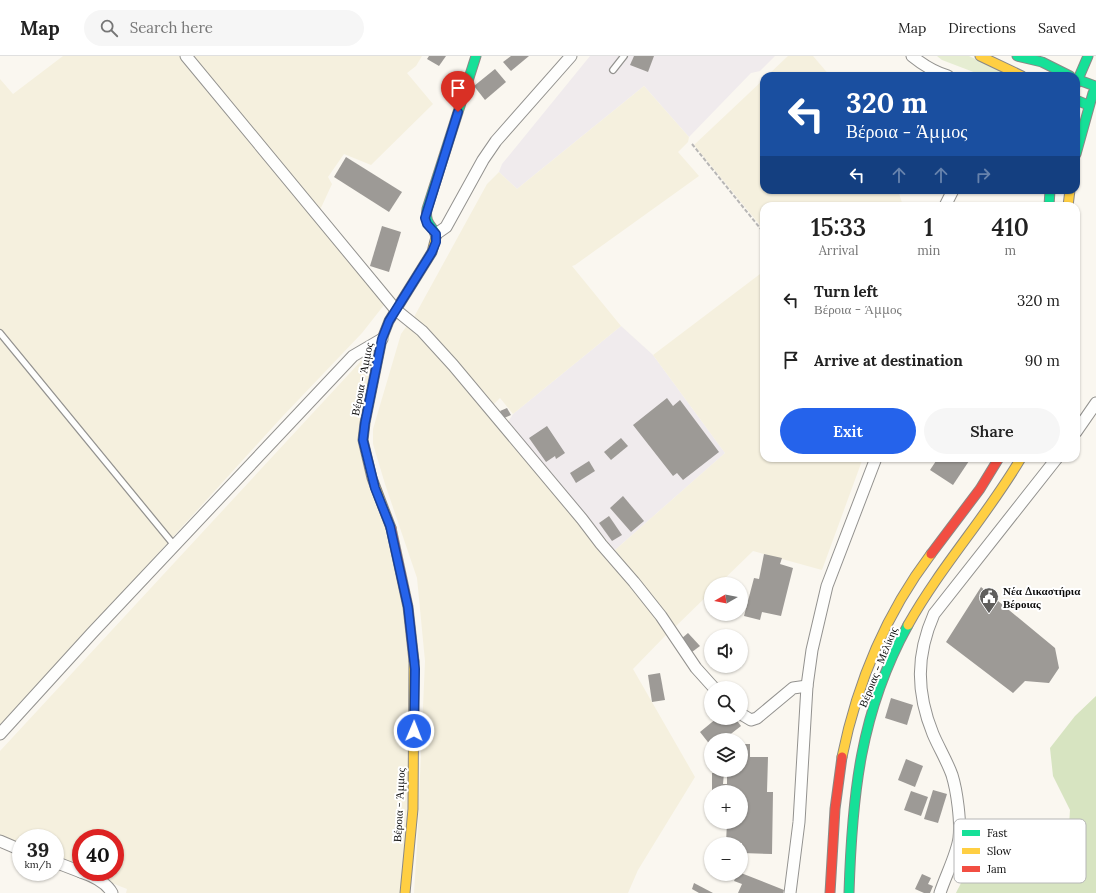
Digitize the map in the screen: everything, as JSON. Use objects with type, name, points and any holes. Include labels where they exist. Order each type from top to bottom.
[{"type":"main road","points":[[436,234],[427,224],[425,218],[427,209],[476,56]]},
{"type":"main road","points":[[980,56],[1014,72]]},
{"type":"main road","points":[[1017,56],[1042,62],[1061,72]]},
{"type":"main road","points":[[1079,72],[1088,56]]},
{"type":"main road","points":[[1042,62],[1056,59]]},
{"type":"main road","points":[[1080,80],[1096,85],[1088,105],[1080,138]]},
{"type":"main road","points":[[1080,102],[1088,105]]},
{"type":"main road","name":"Βέροια - Άμμος","points":[[405,893],[413,809],[415,669],[408,607],[399,563],[390,526],[372,478],[363,440],[382,339],[389,321],[432,252],[436,242],[436,234]]},
{"type":"main road","name":"Βέροιας - Μελίκης","points":[[830,893],[832,818],[838,772],[845,738],[863,678],[887,623],[914,577],[978,492],[997,462]]},
{"type":"main road","name":"Βέροιας - Μελίκης","points":[[849,893],[850,846],[854,794],[863,742],[881,684],[904,632],[919,605],[991,505],[1018,462]]},
{"type":"street","points":[[186,56],[396,310],[422,331],[453,365],[582,519],[661,616],[696,668],[708,681]]},
{"type":"street","points":[[436,234],[446,227],[483,160],[496,141],[571,56]]},
{"type":"street","points":[[912,56],[920,63],[936,72]]},
{"type":"street","points":[[0,734],[174,545],[353,356],[382,339]]},
{"type":"street","points":[[1080,426],[1096,403]]},
{"type":"street","points":[[790,893],[799,822],[807,686],[812,650],[827,586],[874,462]]},
{"type":"street","points":[[958,819],[957,798],[952,776],[933,735],[925,713],[922,696],[919,669],[927,630],[934,614],[1053,462]]},
{"type":"street","points":[[748,718],[751,720],[757,718],[793,688],[807,686]]},
{"type":"street","points":[[0,841],[12,846]]},
{"type":"street","points":[[940,893],[954,853]]},
{"type":"street","points":[[101,881],[109,887],[112,893]]},
{"type":"lane","points":[[613,70],[624,56]]},
{"type":"lane","points":[[0,333],[174,545]]},
{"type":"path","points":[[692,144],[760,228]]},
{"type":"shaded area","points":[[63,56],[182,56],[379,295],[384,305],[362,333],[282,417],[0,727],[0,79],[13,94]]},
{"type":"shaded area","points":[[193,56],[422,56],[416,66],[407,73],[433,104],[371,165],[344,154],[328,177],[332,184],[320,210]]},
{"type":"shaded area","points":[[590,56],[775,56],[760,71],[751,73],[689,137],[644,86],[517,189],[499,172],[502,164]]},
{"type":"shaded area","points":[[788,56],[813,56],[827,72],[771,72]]},
{"type":"shaded area","points":[[760,83],[760,194],[899,194],[902,202],[760,202],[760,225],[694,145]]},
{"type":"shaded area","points":[[644,86],[689,137],[688,142],[678,152],[699,176],[572,266],[621,326],[513,414],[500,398],[492,406],[455,360],[414,317],[487,184],[499,172],[517,189]]},
{"type":"shaded area","points":[[760,274],[760,462],[862,462],[822,570],[753,551],[726,577],[704,577],[704,599],[674,628],[615,550],[725,453],[653,355]]},
{"type":"shaded area","points":[[408,324],[420,334],[501,429],[657,617],[667,634],[633,669],[695,777],[638,870],[628,893],[414,893],[425,661],[417,578],[373,444],[373,429],[401,334]]},
{"type":"shaded area","points":[[621,326],[653,355],[725,453],[615,550],[508,422],[513,414]]},
{"type":"shaded area","points":[[361,361],[371,362],[358,439],[385,528],[404,608],[411,669],[408,818],[402,893],[126,893],[127,889],[107,881],[124,881],[124,829],[72,829],[72,867],[64,864],[64,829],[12,829],[12,842],[0,837],[0,751]]},
{"type":"green space","points":[[937,56],[969,56],[1003,72],[974,72],[942,60]]},
{"type":"green space","points":[[1096,696],[1096,893],[956,893],[962,883],[1086,883],[1086,819],[1069,819],[1070,810],[1053,776],[1050,748],[1075,716]]},
{"type":"building","points":[[429,56],[446,56],[439,66],[427,59]]},
{"type":"building","points":[[511,56],[529,56],[511,71],[503,62]]},
{"type":"building","points":[[634,56],[654,56],[648,72],[630,65]]},
{"type":"building","points":[[495,69],[506,82],[485,100],[474,86]]},
{"type":"building","points":[[346,157],[402,192],[389,212],[334,177]]},
{"type":"building","points":[[382,226],[401,232],[389,272],[370,266]]},
{"type":"building","points":[[667,398],[673,406],[680,400],[719,452],[683,480],[677,473],[673,476],[633,425]]},
{"type":"building","points":[[507,408],[511,415],[504,418],[500,411]]},
{"type":"building","points":[[547,426],[565,453],[556,459],[555,456],[546,462],[529,438]]},
{"type":"building","points":[[621,438],[628,446],[611,460],[604,452]]},
{"type":"building","points":[[589,461],[595,471],[576,483],[570,473]]},
{"type":"building","points":[[935,462],[968,462],[953,485],[930,470]]},
{"type":"building","points":[[623,496],[644,521],[631,532],[610,508]]},
{"type":"building","points":[[609,516],[622,535],[612,541],[599,523]]},
{"type":"building","points":[[764,554],[782,558],[780,564],[793,568],[781,616],[762,612],[760,620],[748,617],[748,601],[754,578],[759,579]]},
{"type":"building","name":"Νέα Δικαστήρια Βέροιας","points":[[981,587],[1055,648],[1059,668],[1049,683],[1025,681],[1013,693],[946,642]]},
{"type":"building","points":[[688,633],[700,646],[692,652],[681,639]]},
{"type":"building","points":[[660,673],[665,700],[652,702],[648,675]]},
{"type":"building","points":[[891,698],[913,705],[907,725],[885,718]]},
{"type":"building","points":[[708,725],[741,726],[732,733],[704,733],[704,737],[700,732]]},
{"type":"building","points":[[748,744],[750,744],[750,757],[768,757],[767,792],[773,792],[772,854],[748,853],[748,837],[726,837],[727,829],[748,829],[748,785],[712,785],[712,777],[724,777],[723,784],[727,784],[727,777],[748,777]]},
{"type":"building","points":[[906,759],[923,766],[915,787],[898,780]]},
{"type":"building","points":[[933,790],[947,794],[938,823],[924,819]]},
{"type":"building","points":[[911,791],[928,797],[921,816],[904,810]]},
{"type":"building","points":[[922,874],[931,878],[928,884],[933,886],[930,893],[924,893],[915,889]]},
{"type":"building","points":[[748,876],[784,890],[783,893],[738,893],[742,884],[734,881],[748,881]]},
{"type":"building","points":[[694,883],[713,893],[699,893],[692,889]]},
{"type":"traffic: fast","points":[[436,237],[427,219],[427,209],[476,56]]},
{"type":"traffic: fast","points":[[1017,56],[1042,62],[1062,72]]},
{"type":"traffic: fast","points":[[1080,75],[1088,56]]},
{"type":"traffic: fast","points":[[1080,80],[1095,86]]},
{"type":"traffic: fast","points":[[1080,140],[1093,93]]},
{"type":"traffic: fast","points":[[1080,102],[1088,105]]},
{"type":"traffic: fast","points":[[1049,202],[1050,194]]},
{"type":"traffic: fast","points":[[849,893],[850,857],[856,789],[869,722],[879,690],[908,625]]},
{"type":"traffic: slow","points":[[980,56],[1014,72]]},
{"type":"traffic: slow","points":[[1068,202],[1070,194]]},
{"type":"traffic: slow","points":[[391,528],[372,478],[363,440],[365,423],[382,339],[389,321],[432,252],[436,237]]},
{"type":"traffic: slow","points":[[908,625],[935,582],[994,500],[1019,462]]},
{"type":"traffic: slow","points":[[842,757],[856,703],[875,651],[900,601],[931,554]]},
{"type":"traffic: slow","points":[[405,893],[413,809],[414,661]]},
{"type":"traffic: jam","points":[[931,554],[980,489],[997,462]]},
{"type":"traffic: jam","points":[[391,528],[408,607],[414,661]]},
{"type":"traffic: jam","points":[[830,893],[835,809],[842,757]]},
{"type":"place","name":"Νέα Δικαστήρια Βέροιας","points":[[989,614]]},
{"type":"route","points":[[414,731],[415,669],[408,607],[390,526],[378,499],[363,440],[382,339],[389,321],[416,279],[432,252],[436,242],[436,234],[427,224],[425,218],[458,112]]}]
